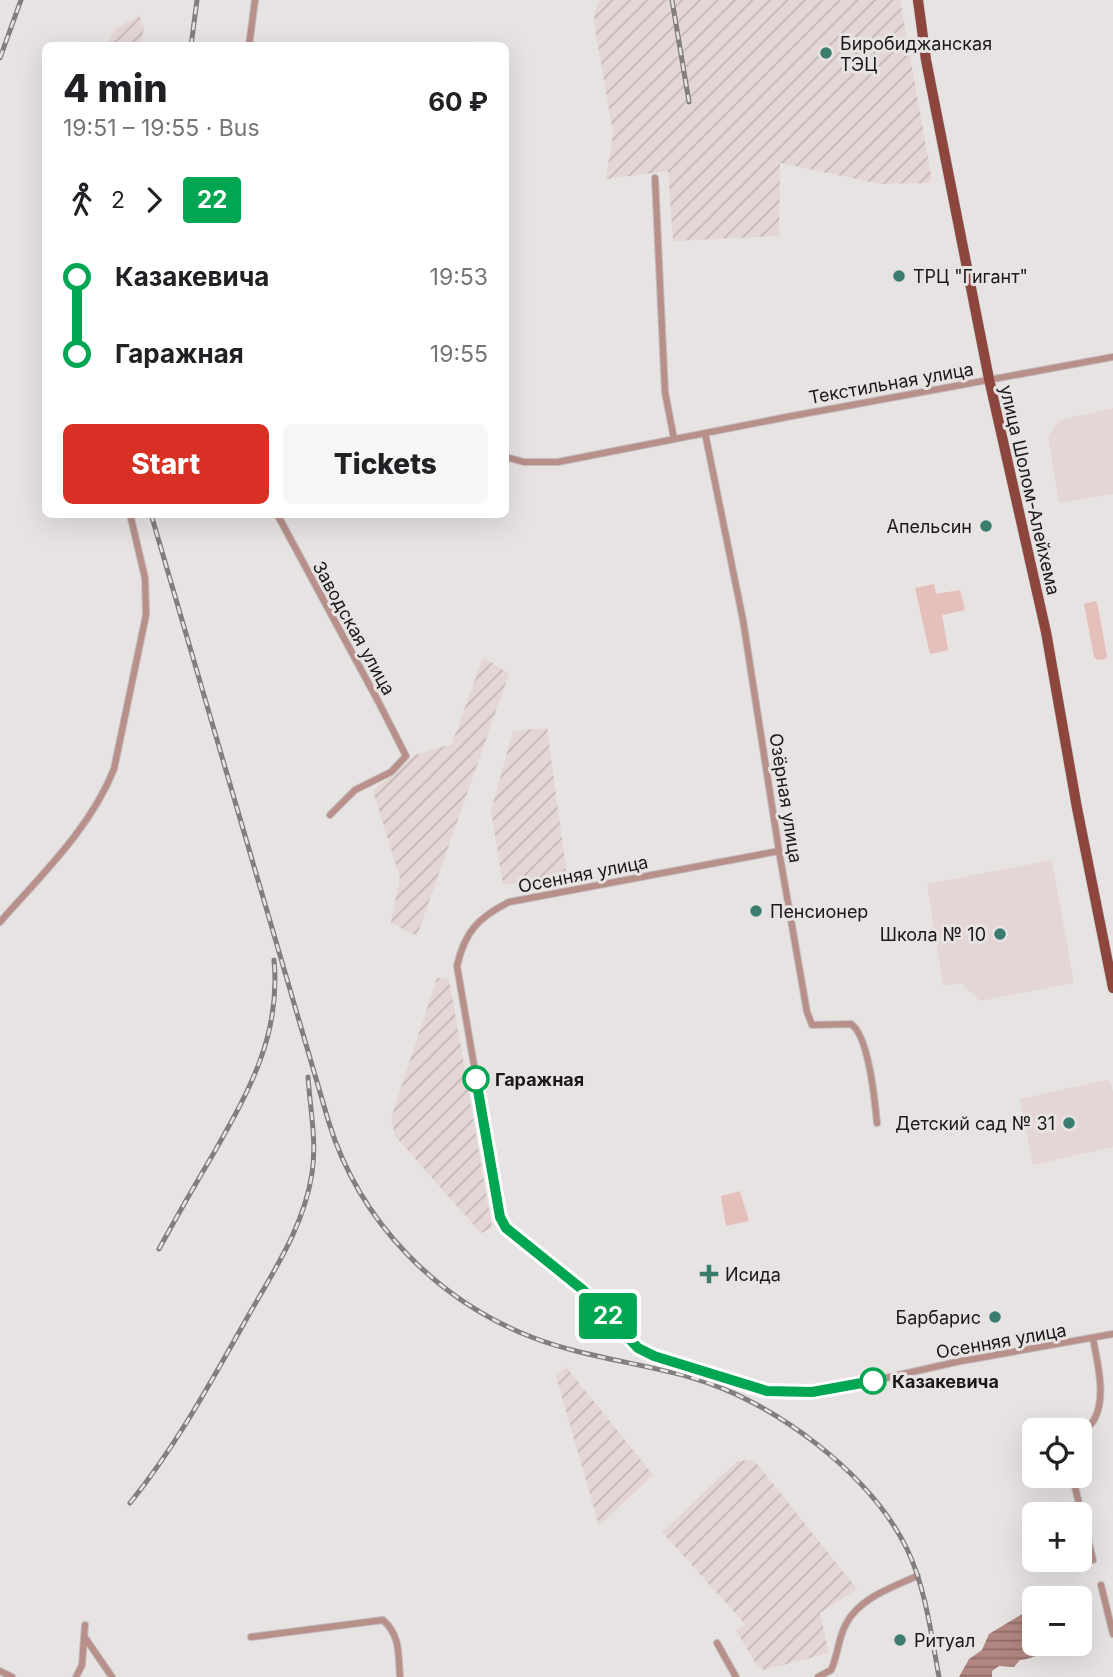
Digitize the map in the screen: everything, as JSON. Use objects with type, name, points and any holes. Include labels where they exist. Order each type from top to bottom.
[{"type":"main road","name":"улица Шолом-Алейхема","points":[[918,0],[926,60],[989,379],[1033,570],[1113,988]]},
{"type":"street","points":[[250,42],[255,0]]},
{"type":"street","points":[[655,178],[664,381],[674,439]]},
{"type":"street","name":"Текстильная улица","points":[[509,458],[524,462],[558,462],[1113,357]]},
{"type":"street","name":"Озёрная улица","points":[[705,433],[745,633],[809,1020],[812,1025],[817,1026],[851,1024],[857,1028],[874,1094],[877,1123]]},
{"type":"street","points":[[0,922],[88,821],[105,792],[114,769],[146,615],[145,578],[131,518]]},
{"type":"street","name":"Заводская улица","points":[[279,518],[405,756],[391,772],[355,790],[330,815]]},
{"type":"street","name":"Осенняя улица","points":[[779,850],[509,902],[486,914],[471,930],[461,950],[457,967],[500,1217],[506,1228],[583,1290],[638,1348],[654,1356],[767,1391],[812,1392],[842,1388],[956,1362],[1113,1334]]},
{"type":"street","points":[[1092,1423],[1099,1403],[1099,1375],[1093,1338]]},
{"type":"street","points":[[1075,1488],[1093,1560]]},
{"type":"street","points":[[818,1677],[831,1670],[845,1625],[853,1612],[874,1595],[918,1576]]},
{"type":"street","points":[[1101,1585],[1113,1634]]},
{"type":"street","points":[[251,1637],[383,1620],[397,1636],[400,1677]]},
{"type":"street","points":[[76,1677],[82,1665],[85,1625]]},
{"type":"street","points":[[86,1639],[112,1677]]},
{"type":"street","points":[[717,1643],[736,1677]]},
{"type":"street","points":[[0,1671],[12,1677]]},
{"type":"shaded area","name":"Биробиджанская ТЭЦ","points":[[600,0],[900,0],[932,180],[928,183],[880,184],[780,163],[779,236],[673,241],[668,171],[606,179],[613,133],[594,23],[595,10]]},
{"type":"shaded area","points":[[139,15],[144,27],[142,42],[108,42],[116,29]]},
{"type":"shaded area","points":[[1113,408],[1113,494],[1059,503],[1048,436],[1060,420]]},
{"type":"shaded area","points":[[934,584],[936,594],[960,590],[965,610],[942,615],[948,650],[930,654],[915,588]]},
{"type":"shaded area","points":[[1095,601],[1107,656],[1106,659],[1097,660],[1094,657],[1084,604]]},
{"type":"shaded area","points":[[483,657],[509,674],[417,936],[391,923],[400,878],[373,791],[415,755],[452,744]]},
{"type":"shaded area","points":[[547,728],[567,877],[503,885],[491,811],[513,731]]},
{"type":"shaded area","name":"Школа № 10","points":[[1052,860],[1074,983],[980,1001],[962,984],[943,985],[927,884]]},
{"type":"shaded area","points":[[437,978],[449,979],[492,1228],[481,1233],[395,1136],[391,1118]]},
{"type":"shaded area","name":"Детский сад № 31","points":[[1110,1081],[1113,1092],[1113,1147],[1033,1165],[1020,1099]]},
{"type":"shaded area","points":[[740,1191],[749,1221],[726,1226],[721,1196]]},
{"type":"shaded area","points":[[566,1367],[653,1475],[599,1526],[556,1376]]},
{"type":"shaded area","points":[[754,1460],[857,1589],[820,1613],[829,1653],[764,1670],[756,1664],[736,1630],[745,1624],[662,1532],[737,1461]]},
{"type":"shaded area","points":[[1022,1614],[1022,1656],[1035,1656],[1020,1660],[1014,1667],[999,1666],[992,1671],[992,1677],[959,1677],[969,1659],[982,1650],[989,1634]]},
{"type":"railway","points":[[0,58],[21,0]]},
{"type":"railway","points":[[192,42],[197,0]]},
{"type":"railway","points":[[672,0],[689,102]]},
{"type":"railway","points":[[152,518],[329,1123],[360,1193],[382,1225],[407,1254],[435,1280],[465,1303],[499,1322],[553,1345],[693,1378],[724,1389],[786,1422],[816,1444],[869,1493],[907,1549],[923,1596],[939,1677]]},
{"type":"railway","points":[[159,1249],[251,1083],[268,1037],[273,1012],[274,960]]},
{"type":"railway","points":[[130,1503],[163,1459],[192,1413],[295,1230],[312,1173],[313,1137],[308,1077]]},
{"type":"bus line","name":"22","points":[[476,1079],[500,1217],[506,1228],[583,1290],[638,1348],[654,1356],[767,1391],[812,1392],[873,1381]]},
{"type":"place","name":"Биробиджанская ТЭЦ","points":[[826,53]]},
{"type":"place","name":"ТРЦ \"Гигант\"","points":[[899,276]]},
{"type":"place","name":"Апельсин","points":[[986,526]]},
{"type":"place","name":"Пенсионер","points":[[756,911]]},
{"type":"place","name":"Школа № 10","points":[[1000,934]]},
{"type":"place","name":"Гаражная","points":[[476,1079]]},
{"type":"place","name":"Детский сад № 31","points":[[1069,1123]]},
{"type":"place","name":"Исида","points":[[709,1274]]},
{"type":"place","name":"Барбарис","points":[[995,1317]]},
{"type":"place","name":"Казакевича","points":[[873,1381]]},
{"type":"place","name":"Ритуал","points":[[900,1640]]}]
